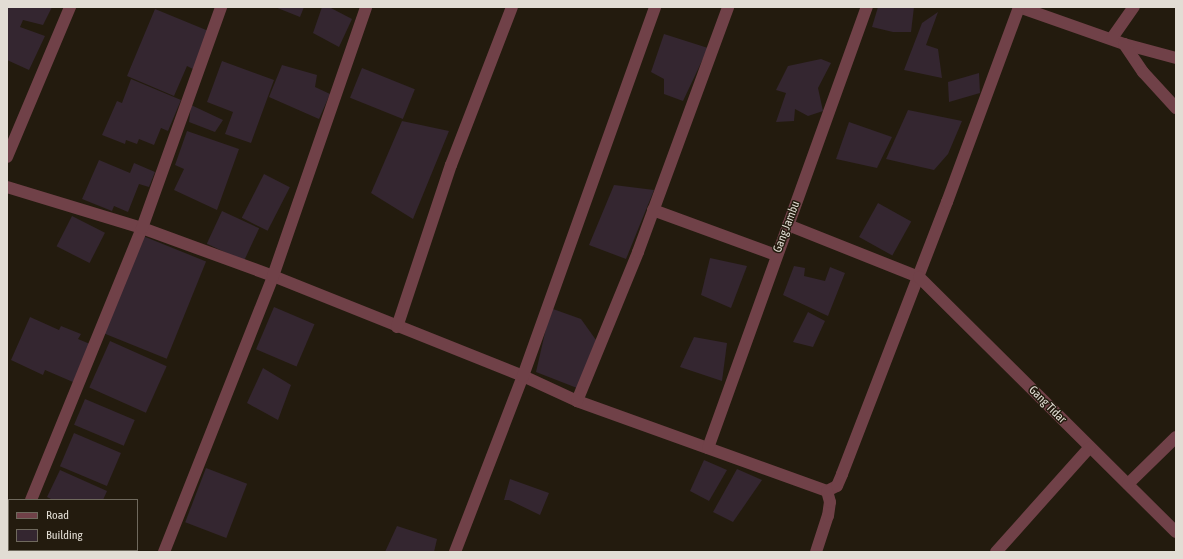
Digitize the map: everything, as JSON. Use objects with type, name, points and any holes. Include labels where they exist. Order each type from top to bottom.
[{"type":"street","points":[[7,157],[70,7]]},
{"type":"street","points":[[31,499],[142,228],[221,7]]},
{"type":"street","points":[[164,552],[273,276],[366,7]]},
{"type":"street","points":[[397,326],[451,165],[512,7]]},
{"type":"street","points":[[455,552],[523,376],[655,7]]},
{"type":"street","points":[[577,401],[653,210],[728,7]]},
{"type":"street","name":"Gang Jambu","points":[[708,448],[776,255],[867,7]]},
{"type":"street","points":[[7,187],[142,228],[273,276],[523,376],[577,401],[827,491],[837,486],[919,277],[1019,7],[1043,11],[1124,44],[1176,58]]},
{"type":"street","points":[[1112,38],[1134,7]]},
{"type":"street","points":[[1124,44],[1143,72],[1176,108]]},
{"type":"street","points":[[653,210],[776,255]]},
{"type":"street","points":[[788,225],[919,277]]},
{"type":"street","name":"Gang Tidar","points":[[919,277],[1176,532]]},
{"type":"street","points":[[1128,484],[1176,437]]},
{"type":"street","points":[[996,552],[1090,448]]},
{"type":"street","points":[[816,552],[828,516],[830,502],[827,491]]},
{"type":"building","points":[[7,7],[52,7],[43,25],[23,20],[20,27],[45,36],[29,70],[7,60]]},
{"type":"building","points":[[275,7],[304,7],[300,17]]},
{"type":"building","points":[[322,7],[329,7],[352,19],[339,47],[313,33]]},
{"type":"building","points":[[878,7],[914,7],[911,32],[893,32],[872,27]]},
{"type":"building","points":[[155,9],[211,32],[195,70],[187,66],[174,96],[127,76]]},
{"type":"building","points":[[938,12],[926,45],[938,49],[942,78],[904,70],[922,23]]},
{"type":"building","points":[[664,34],[708,48],[683,101],[664,94],[664,79],[651,72]]},
{"type":"building","points":[[821,59],[831,63],[818,88],[823,111],[808,116],[795,109],[794,121],[776,122],[786,93],[776,90],[788,66]]},
{"type":"building","points":[[222,61],[274,80],[251,143],[225,134],[233,112],[207,102]]},
{"type":"building","points":[[282,65],[317,75],[315,87],[330,94],[319,119],[269,97]]},
{"type":"building","points":[[362,68],[415,89],[403,119],[350,98]]},
{"type":"building","points":[[979,73],[980,93],[949,102],[948,82]]},
{"type":"building","points":[[131,79],[181,100],[168,131],[161,128],[154,145],[139,139],[137,144],[126,140],[125,144],[102,135],[117,101],[122,103]]},
{"type":"building","points":[[191,105],[223,120],[215,132],[189,122]]},
{"type":"building","points":[[908,110],[962,121],[948,154],[934,170],[886,159]]},
{"type":"building","points":[[402,121],[449,131],[413,219],[371,193]]},
{"type":"building","points":[[849,122],[892,137],[877,168],[836,159]]},
{"type":"building","points":[[187,131],[239,149],[217,210],[174,190],[184,169],[175,165]]},
{"type":"building","points":[[99,160],[130,173],[134,163],[155,172],[149,187],[139,184],[128,212],[114,206],[112,211],[82,199]]},
{"type":"building","points":[[264,174],[290,187],[268,231],[242,218]]},
{"type":"building","points":[[614,185],[654,190],[626,259],[589,245]]},
{"type":"building","points":[[878,203],[911,221],[892,256],[859,237]]},
{"type":"building","points":[[222,211],[259,228],[244,261],[207,244]]},
{"type":"building","points":[[72,216],[105,233],[90,263],[57,246]]},
{"type":"building","points":[[143,236],[206,261],[167,359],[104,333]]},
{"type":"building","points":[[710,258],[747,266],[731,308],[701,295]]},
{"type":"building","points":[[794,266],[805,268],[804,276],[825,281],[830,267],[845,273],[828,316],[783,295]]},
{"type":"building","points":[[274,307],[315,324],[297,367],[256,349]]},
{"type":"building","points":[[553,309],[581,319],[596,340],[577,388],[536,372],[547,324]]},
{"type":"building","points":[[808,312],[825,321],[813,347],[793,342]]},
{"type":"building","points":[[30,317],[59,330],[61,326],[81,334],[78,339],[90,344],[73,382],[45,370],[43,375],[11,360]]},
{"type":"building","points":[[694,337],[727,343],[722,381],[680,367]]},
{"type":"building","points":[[110,341],[167,366],[146,413],[89,388]]},
{"type":"building","points":[[263,368],[291,385],[278,420],[247,403]]},
{"type":"building","points":[[85,399],[135,420],[124,446],[74,425]]},
{"type":"building","points":[[74,433],[121,453],[107,486],[60,466]]},
{"type":"building","points":[[704,460],[727,470],[709,501],[690,491]]},
{"type":"building","points":[[206,468],[247,484],[226,538],[185,522]]},
{"type":"building","points":[[737,469],[762,480],[733,522],[713,512]]},
{"type":"building","points":[[60,470],[107,491],[103,499],[51,499],[47,497]]},
{"type":"building","points":[[510,479],[549,493],[540,515],[509,500],[504,500]]},
{"type":"building","points":[[397,526],[437,539],[434,552],[385,552]]},
{"type":"building","points":[[28,551],[50,551],[27,552]]}]
